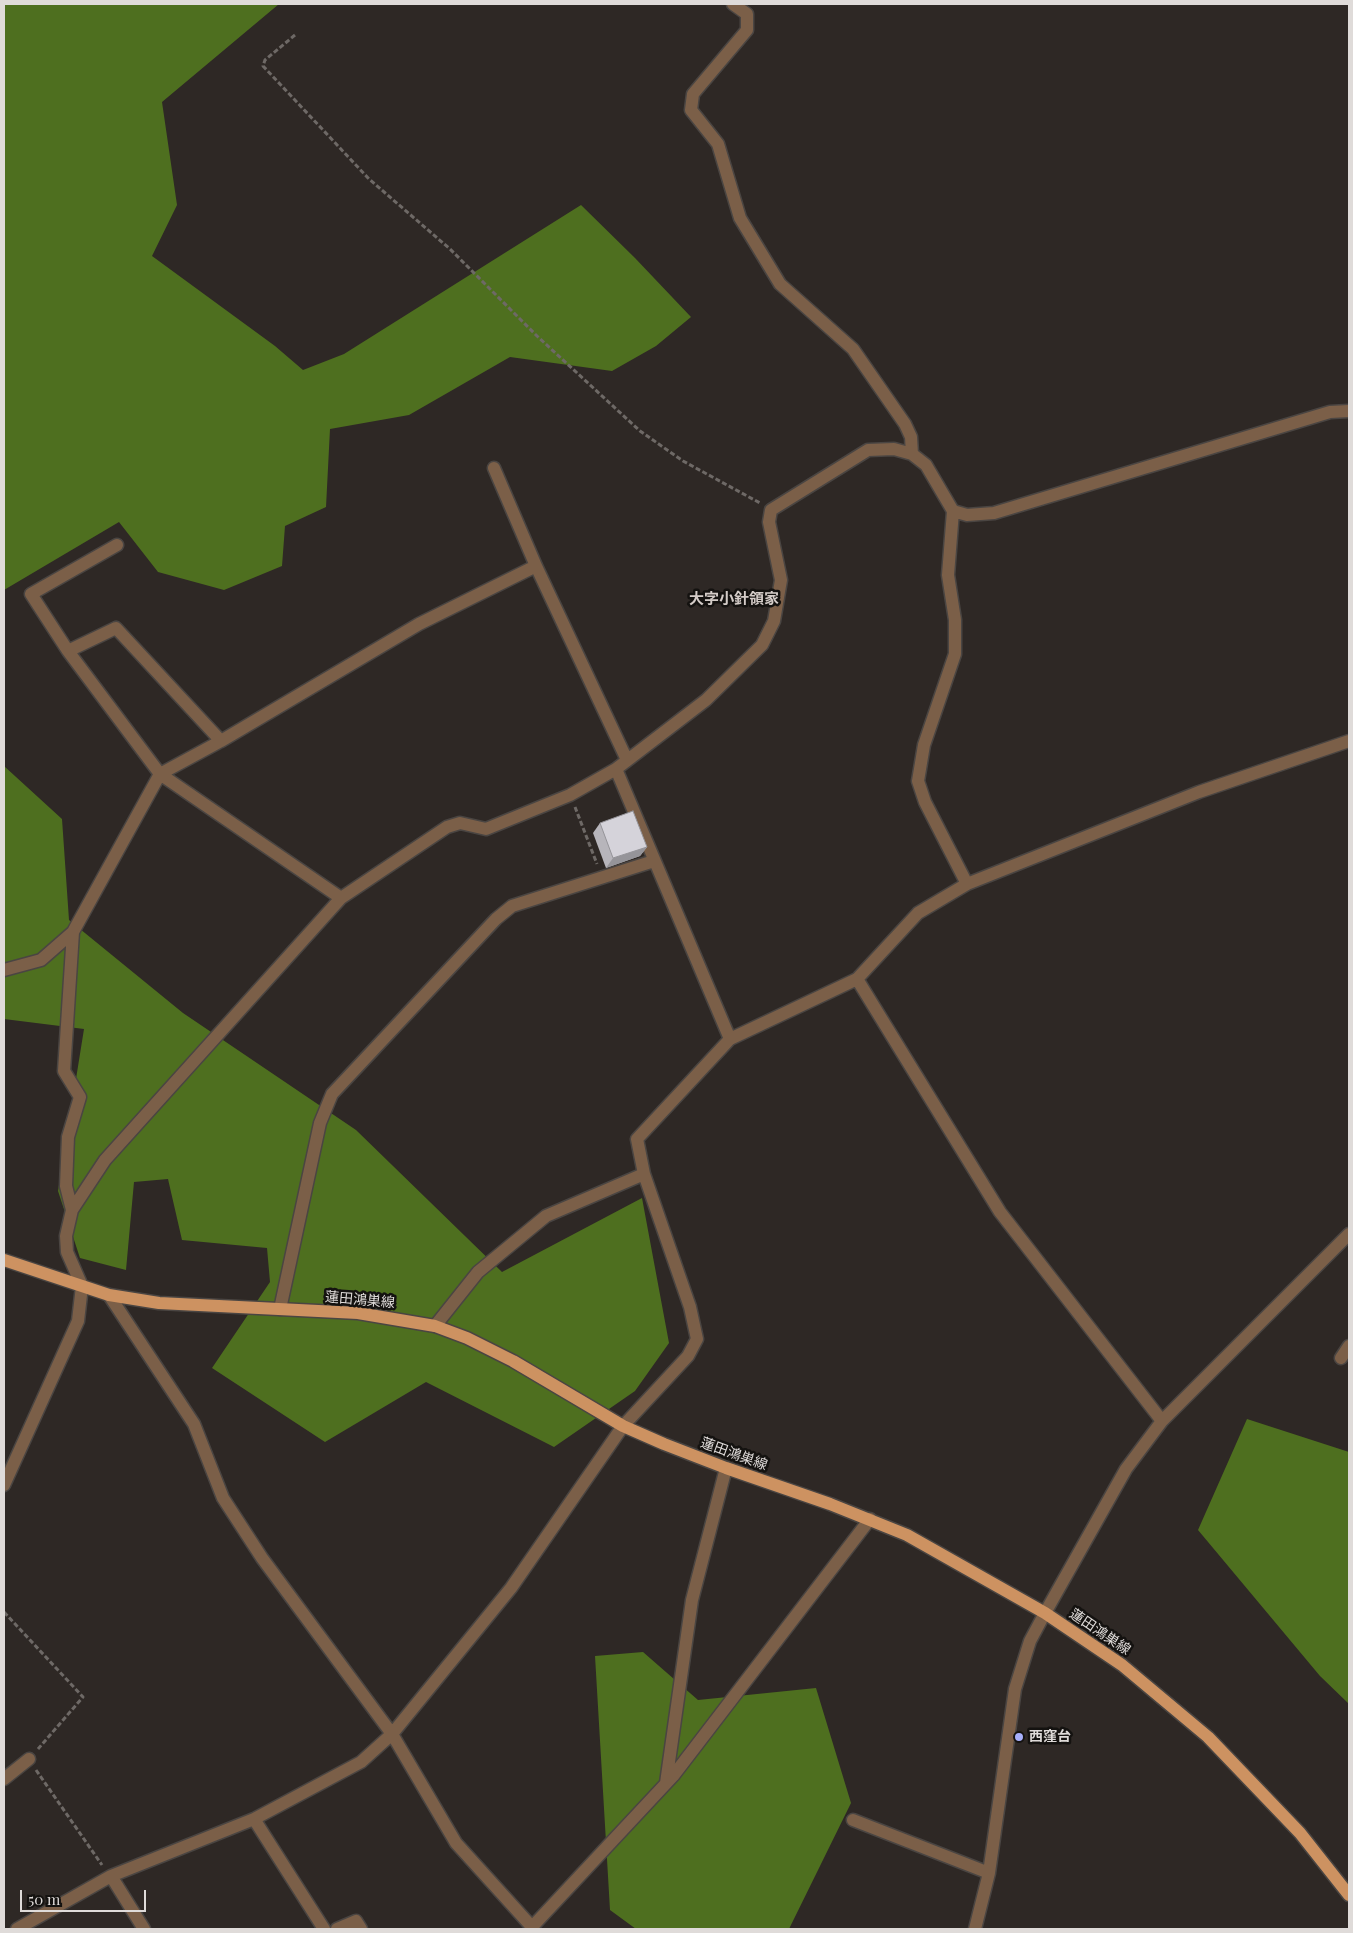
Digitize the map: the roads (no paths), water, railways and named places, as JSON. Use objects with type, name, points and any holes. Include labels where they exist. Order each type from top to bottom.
[{"type":"main road","name":"蓮田鴻巣線","points":[[4,1260],[109,1295],[159,1303],[358,1313],[435,1326],[467,1338],[513,1360],[623,1426],[726,1468],[870,1519],[948,1557],[1045,1613],[1122,1664],[1208,1737],[1300,1834],[1349,1895]]},
{"type":"street","points":[[733,4],[747,14],[747,30],[693,94],[691,110],[718,144],[740,218],[780,284],[853,349],[905,424],[911,437],[912,454]]},
{"type":"street","points":[[953,511],[967,515],[994,513],[1330,412],[1349,411]]},
{"type":"street","points":[[4,1485],[78,1320],[82,1286],[67,1252],[66,1236],[72,1210],[105,1160],[340,898],[447,827],[460,823],[486,829],[570,795],[616,769],[706,700],[762,645],[774,621],[781,580],[769,522],[770,510],[868,450],[894,449],[912,454],[926,465],[953,511],[948,575],[955,620],[954,654],[924,746],[918,782],[925,802],[967,884]]},
{"type":"street","points":[[494,468],[536,566],[627,760]]},
{"type":"street","points":[[116,546],[31,594],[68,651],[160,774],[340,898]]},
{"type":"street","points":[[4,970],[41,960],[73,932],[160,774],[221,741],[419,624],[536,566]]},
{"type":"street","points":[[68,651],[116,628],[221,741]]},
{"type":"street","points":[[17,1929],[111,1876],[254,1819],[361,1762],[392,1734],[511,1588],[623,1426],[688,1356],[698,1339],[690,1307],[644,1174],[637,1139],[730,1039],[857,979],[918,913],[967,884],[1199,792],[1349,741]]},
{"type":"street","points":[[616,769],[730,1039]]},
{"type":"street","points":[[280,1310],[320,1123],[332,1094],[496,919],[512,906],[654,861]]},
{"type":"street","points":[[72,1210],[66,1186],[68,1137],[80,1097],[64,1071],[73,932]]},
{"type":"street","points":[[857,979],[1000,1212],[1162,1421]]},
{"type":"street","points":[[435,1326],[478,1272],[546,1216],[644,1174]]},
{"type":"street","points":[[975,1929],[989,1873],[1015,1689],[1027,1649],[1045,1613],[1126,1469],[1162,1421],[1349,1234]]},
{"type":"street","points":[[109,1295],[194,1424],[223,1498],[262,1558],[392,1734],[456,1843],[532,1928],[666,1783],[870,1519]]},
{"type":"street","points":[[1340,1358],[1349,1346]]},
{"type":"street","points":[[666,1783],[692,1600],[726,1468]]},
{"type":"street","points":[[4,1779],[29,1759]]},
{"type":"street","points":[[254,1819],[324,1929]]},
{"type":"street","points":[[853,1820],[989,1873]]},
{"type":"street","points":[[111,1876],[144,1929]]},
{"type":"street","points":[[337,1929],[356,1921],[361,1929]]},
{"type":"place","name":"西窪台","points":[[1019,1737]]},
{"type":"district","name":"大字小針領家","points":[[734,599]]}]
